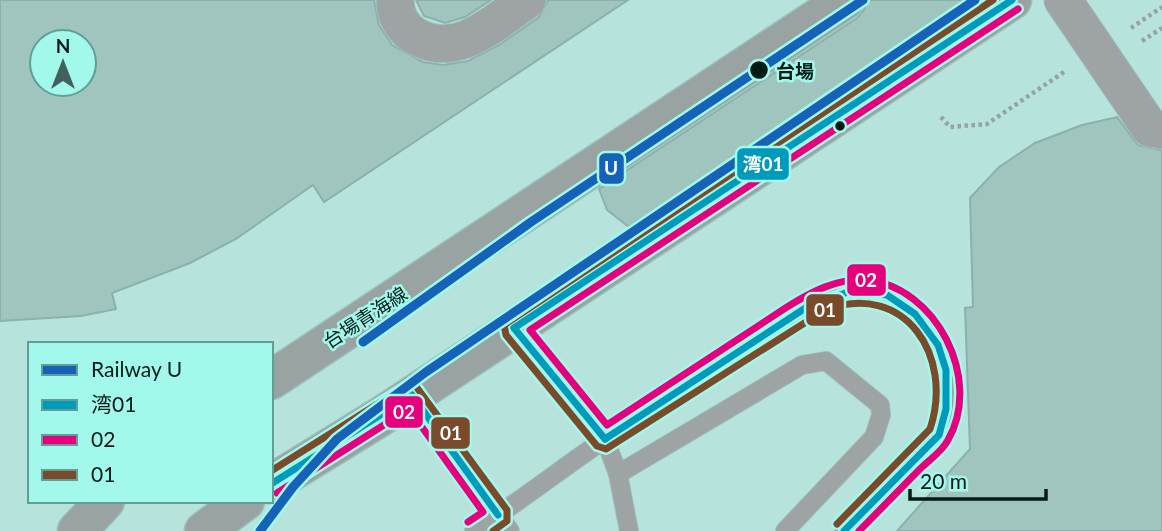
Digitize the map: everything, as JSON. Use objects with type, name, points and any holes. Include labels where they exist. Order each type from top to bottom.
[{"type":"main road","name":"台場青海線","points":[[273,379],[845,0]]},
{"type":"main road","points":[[273,483],[412,395],[1012,0]]},
{"type":"main road","points":[[77,531],[103,503]]},
{"type":"main road","points":[[204,531],[242,503]]},
{"type":"street","points":[[395,0],[395,12],[408,32],[432,46],[464,42],[527,0]]},
{"type":"street","points":[[1063,0],[1156,129]]},
{"type":"lane","points":[[474,531],[605,439],[812,304],[853,291],[876,292],[904,302],[917,314],[933,337],[945,362],[947,389],[944,421],[939,435],[844,531]]},
{"type":"lane","points":[[514,328],[605,439],[618,474],[629,531]]},
{"type":"lane","points":[[618,474],[802,366],[826,361],[880,405],[879,426],[874,437],[785,531]]},
{"type":"lane","points":[[412,395],[510,531]]},
{"type":"path","points":[[941,117],[950,127],[987,124],[1097,50]]},
{"type":"building","points":[[0,0],[374,0],[379,25],[392,45],[423,62],[443,65],[468,61],[499,45],[539,17],[548,0],[628,0],[324,202],[313,185],[236,239],[190,263],[112,293],[116,309],[81,316],[0,321]]},
{"type":"building","points":[[416,0],[491,0],[465,17],[445,23],[424,16]]},
{"type":"building","points":[[867,0],[970,0],[629,227],[607,210],[599,189],[857,18],[864,10]]},
{"type":"building","points":[[1117,117],[1138,145],[1162,150],[1162,531],[897,531],[970,449],[965,308],[973,307],[970,198],[999,167],[1035,143],[1082,125]]},
{"type":"rail line","name":"U","points":[[363,342],[531,222],[863,0]]},
{"type":"rail line","name":"U","points":[[260,531],[293,487],[337,439],[426,372],[975,0]]},
{"type":"transit line","name":"01","points":[[837,524],[930,429],[936,402],[935,376],[929,352],[917,331],[900,315],[879,306],[854,304],[825,310],[606,449],[597,446],[506,335],[504,325],[993,0]]},
{"type":"transit line","name":"湾01","points":[[514,328],[1012,0]]},
{"type":"transit line","name":"02","points":[[859,531],[943,447],[957,416],[960,390],[956,364],[946,339],[932,317],[913,299],[891,286],[866,280],[845,281],[825,287],[787,307],[607,425],[530,330],[1018,9]]},
{"type":"transit line","name":"湾01","points":[[605,439],[807,307],[851,291],[887,295],[915,314],[938,345],[946,370],[946,409],[939,435],[844,531]]},
{"type":"transit line","name":"湾01","points":[[514,328],[605,439]]},
{"type":"transit line","name":"01","points":[[273,470],[406,386],[415,385],[507,510],[507,521],[493,531]]},
{"type":"transit line","name":"湾01","points":[[412,395],[498,515]]},
{"type":"transit line","name":"湾01","points":[[273,483],[412,395]]},
{"type":"transit line","name":"02","points":[[277,493],[409,409],[483,512],[468,522]]},
{"type":"place","name":"台場","points":[[759,70]]}]
